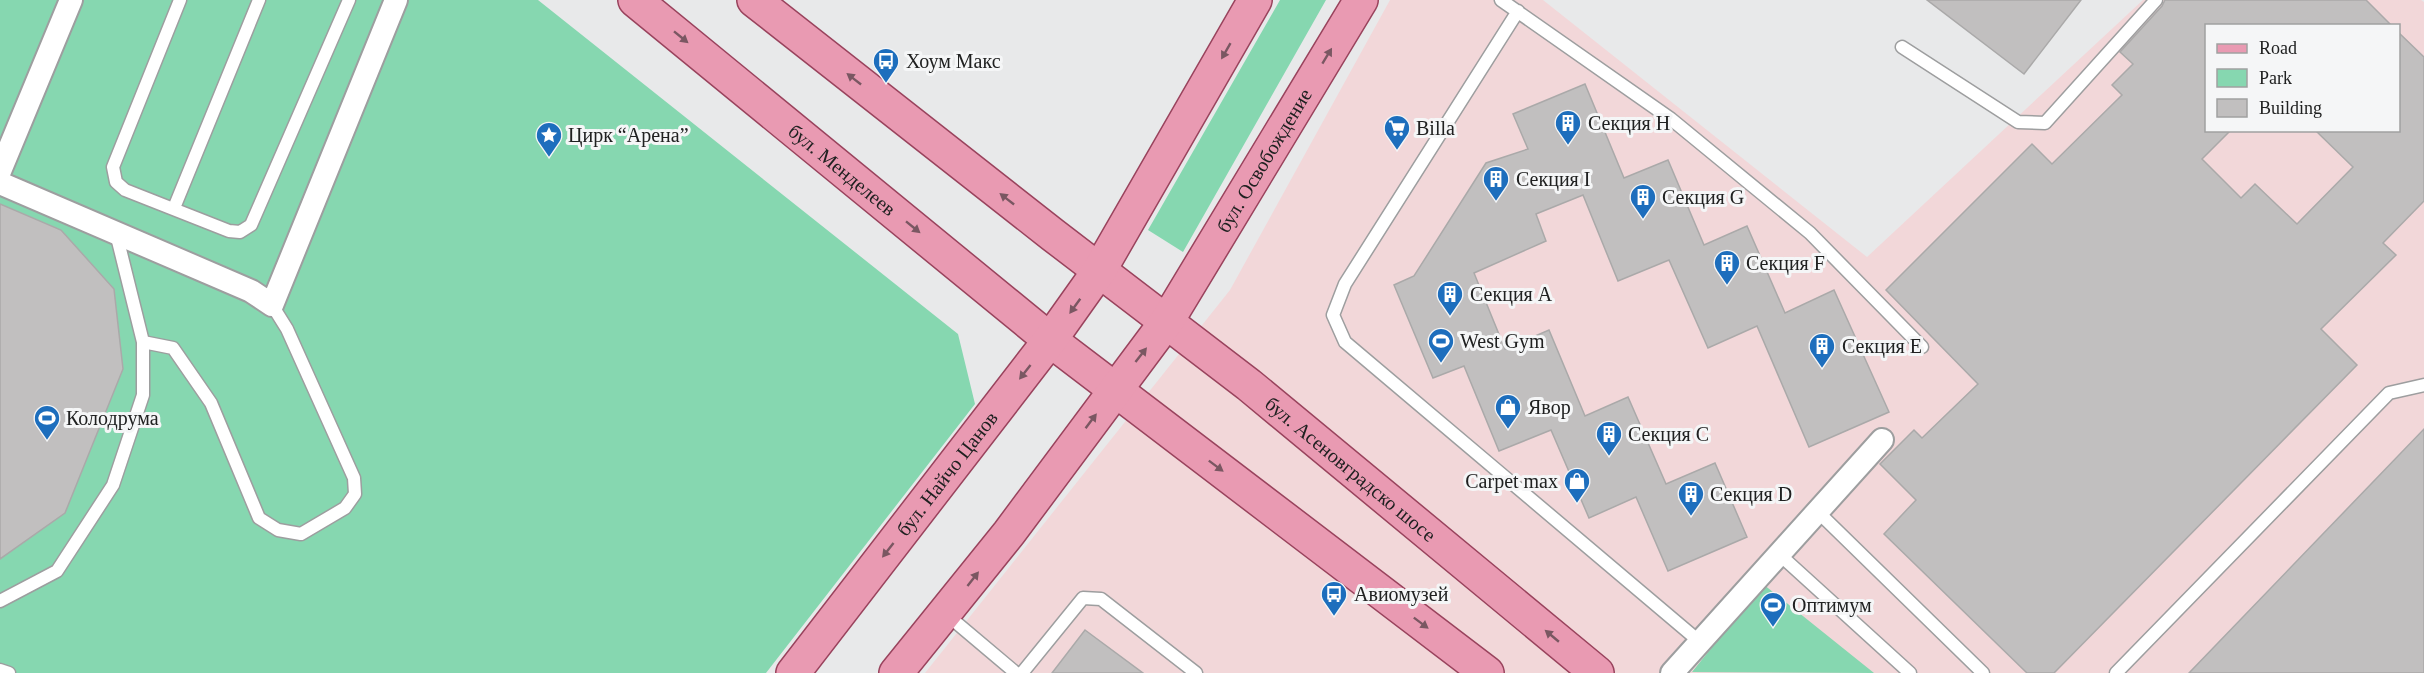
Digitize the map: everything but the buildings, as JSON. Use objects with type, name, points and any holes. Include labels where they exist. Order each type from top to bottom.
[{"type":"main road","name":"бул. Менделеев","points":[[635,0],[1050,340]]},
{"type":"main road","points":[[754,0],[1100,272],[1255,0]]},
{"type":"main road","name":"бул. Освобождение","points":[[1167,321],[1360,0]]},
{"type":"main road","name":"бул. Найчо Цанов","points":[[793,673],[1100,272]]},
{"type":"main road","name":"бул. Асеновградско шосе","points":[[1100,272],[1249,385],[1597,673]]},
{"type":"main road","points":[[896,673],[1009,532],[1167,321]]},
{"type":"main road","points":[[1050,340],[1487,673]]},
{"type":"street","points":[[0,171],[71,0]]},
{"type":"street","points":[[0,183],[251,291],[272,305],[396,0]]},
{"type":"street","points":[[1672,673],[1881,440]]},
{"type":"lane","points":[[180,0],[113,167],[116,182],[125,190],[229,231],[240,232],[251,225],[349,0]]},
{"type":"lane","points":[[174,208],[259,0]]},
{"type":"lane","points":[[1501,0],[1671,119],[1810,233],[1922,347]]},
{"type":"lane","points":[[1902,47],[2018,122],[2045,123],[2156,0]]},
{"type":"lane","points":[[1518,11],[1345,284],[1333,315],[1345,342],[1700,642]]},
{"type":"lane","points":[[0,601],[57,571],[113,485],[143,395],[143,342],[116,233]]},
{"type":"lane","points":[[143,342],[173,348],[210,403],[259,518],[278,530],[301,534],[345,508],[355,494],[354,478],[287,329],[272,305]]},
{"type":"lane","points":[[2116,673],[2389,393],[2424,385]]},
{"type":"lane","points":[[1817,512],[1983,673]]},
{"type":"lane","points":[[1779,554],[1910,673]]},
{"type":"lane","points":[[1023,673],[1083,597],[1101,599],[1196,673]]},
{"type":"lane","points":[[945,614],[1016,673]]},
{"type":"lane","points":[[0,670],[9,673]]},
{"type":"shaded area","points":[[1390,0],[1543,0],[1867,257],[2143,0],[2421,0],[2424,2],[2424,673],[925,673],[1230,290]]},
{"type":"green space","points":[[0,0],[538,0],[958,334],[975,404],[766,673],[0,673]]},
{"type":"green space","points":[[1280,0],[1326,0],[1183,252],[1148,230]]},
{"type":"green space","name":"Оптимум","points":[[1763,584],[1874,673],[1692,672]]},
{"type":"place","name":"Хоум Макс","points":[[886,84]]},
{"type":"place","name":"Секция H","points":[[1568,146]]},
{"type":"place","name":"Billa","points":[[1397,151]]},
{"type":"place","name":"Цирк “Арена”","points":[[549,158]]},
{"type":"place","name":"Секция I","points":[[1496,202]]},
{"type":"place","name":"Секция G","points":[[1643,220]]},
{"type":"place","name":"Секция F","points":[[1727,286]]},
{"type":"place","name":"Секция A","points":[[1450,317]]},
{"type":"place","name":"West Gym","points":[[1441,364]]},
{"type":"place","name":"Секция E","points":[[1822,369]]},
{"type":"place","name":"Явор","points":[[1508,430]]},
{"type":"place","name":"Колодрума","points":[[47,441]]},
{"type":"place","name":"Секция C","points":[[1609,457]]},
{"type":"place","name":"Carpet max","points":[[1577,504]]},
{"type":"place","name":"Секция D","points":[[1691,517]]},
{"type":"place","name":"Авиомузей","points":[[1334,617]]},
{"type":"place","name":"Оптимум","points":[[1773,628]]}]
